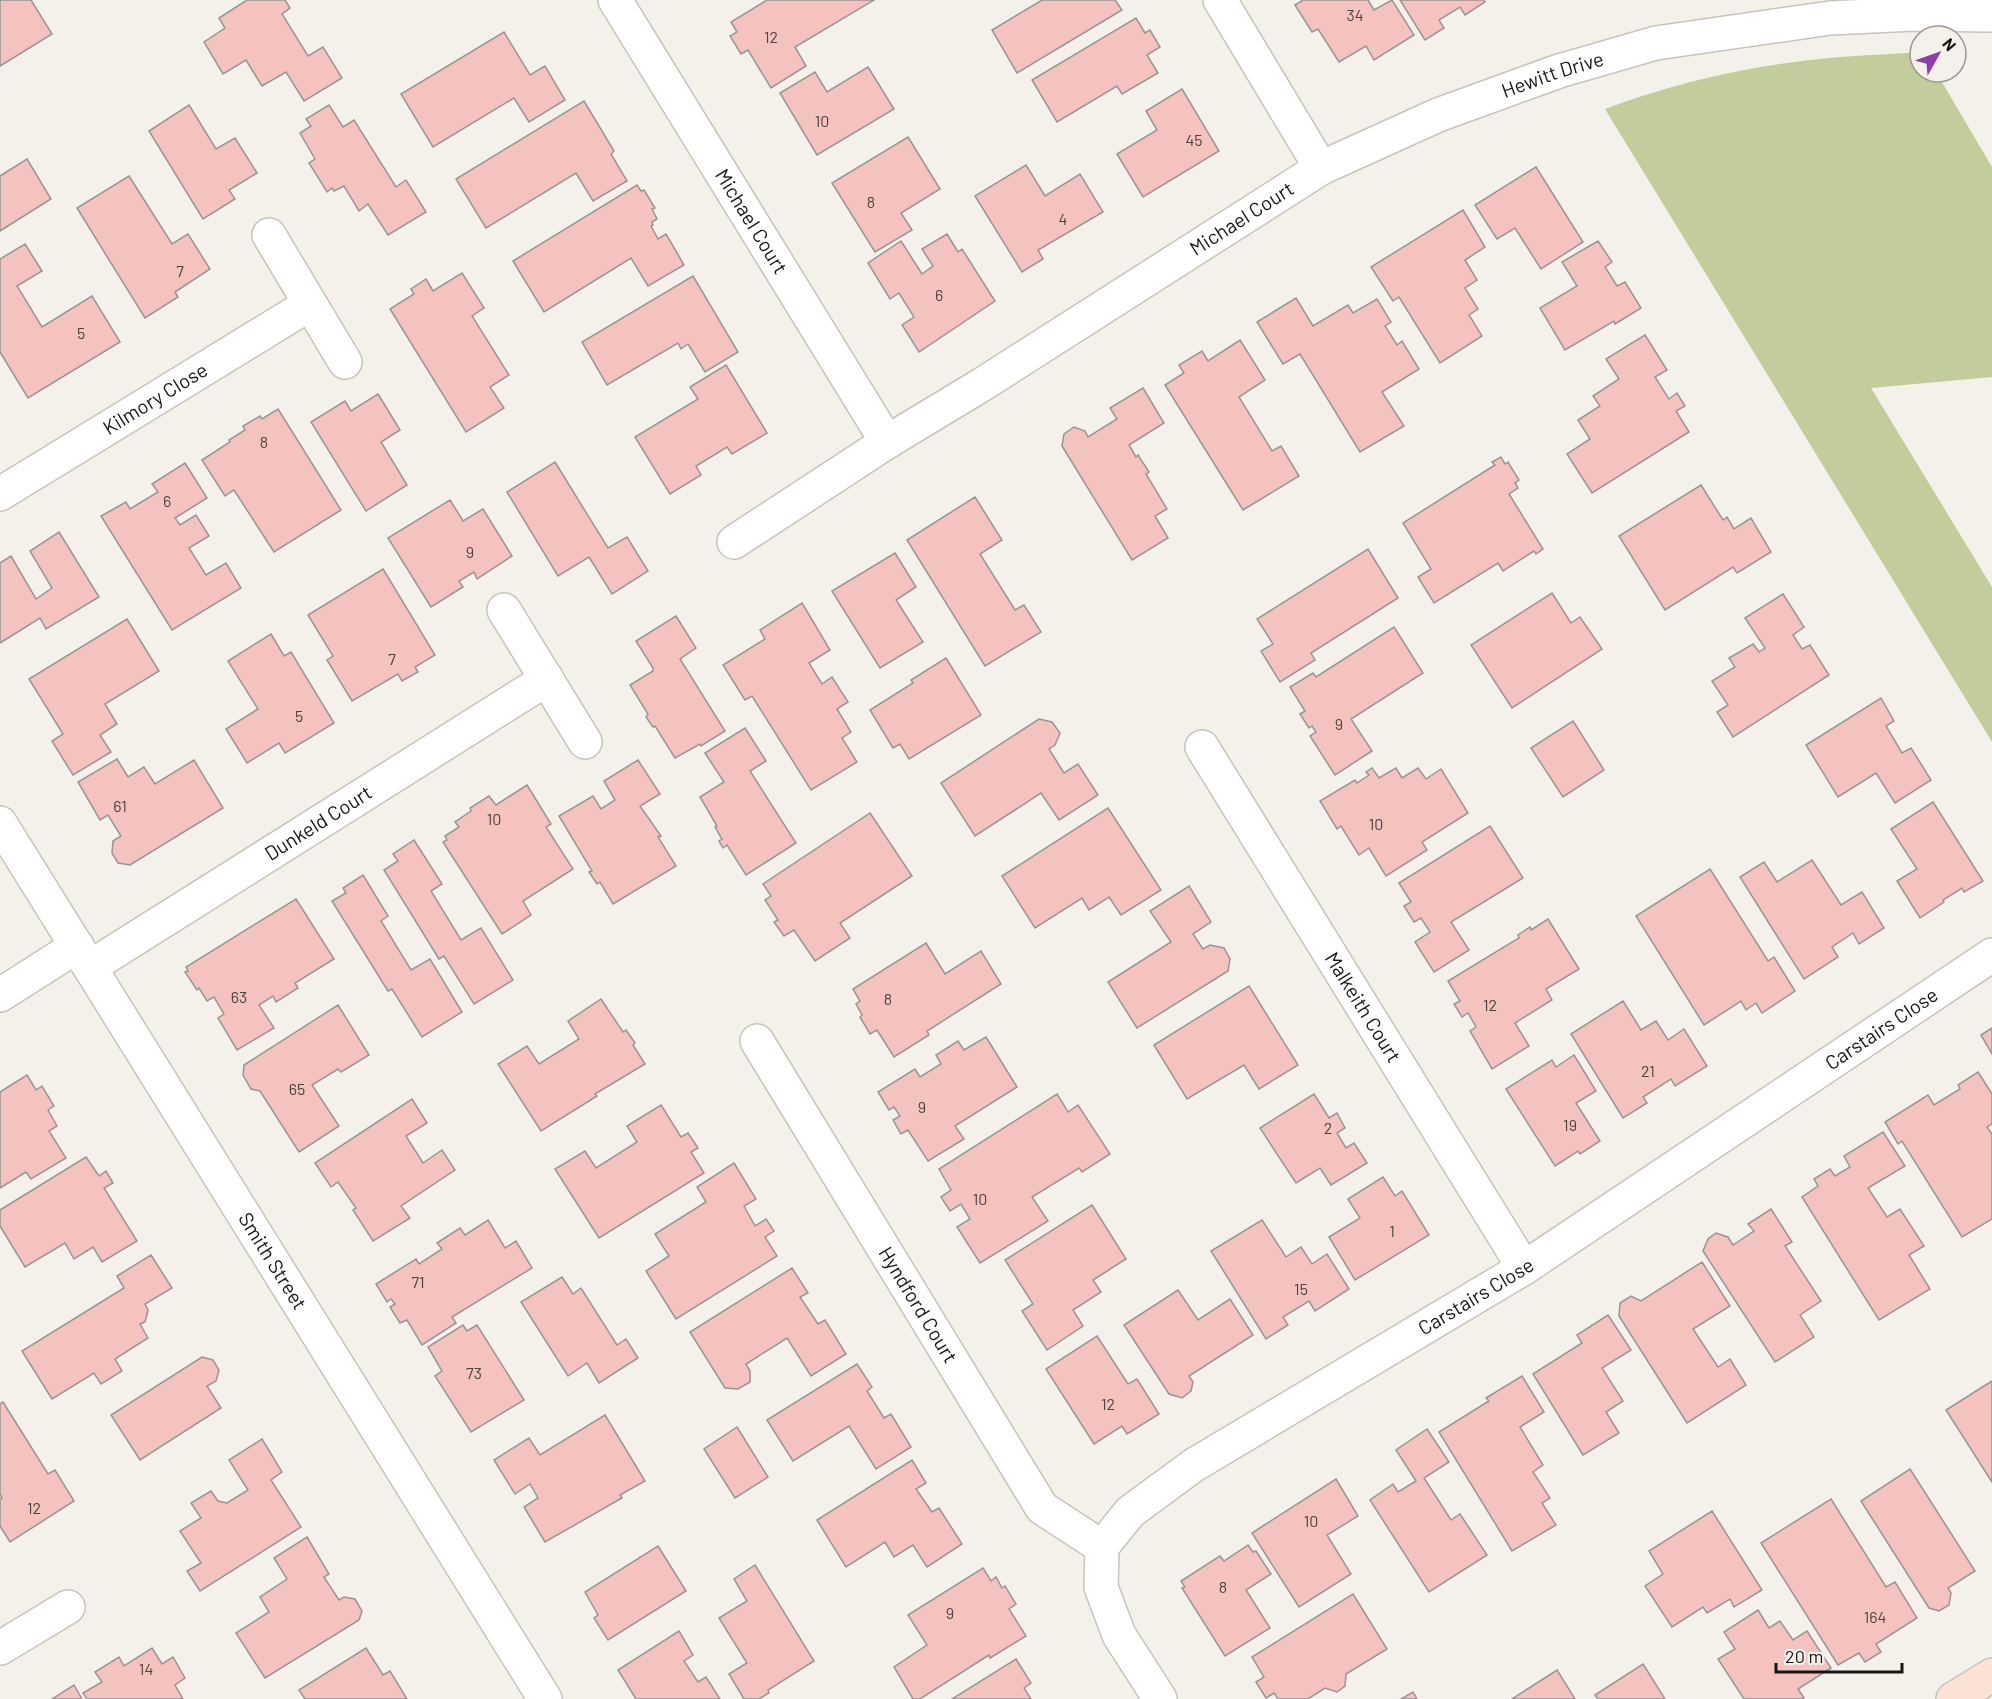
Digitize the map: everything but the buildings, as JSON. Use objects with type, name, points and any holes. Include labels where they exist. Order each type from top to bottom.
[{"type":"street","name":"Michael Court","points":[[615,0],[887,442]]},
{"type":"street","points":[[1220,0],[1321,168]]},
{"type":"street","name":"Hewitt Drive","points":[[1321,168],[1438,115],[1558,71],[1656,43],[1830,18],[1914,14],[1992,15]]},
{"type":"street","name":"Michael Court","points":[[734,542],[887,442],[993,378],[1321,168]]},
{"type":"street","points":[[269,236],[345,362]]},
{"type":"street","name":"Kilmory Close","points":[[0,494],[310,304]]},
{"type":"street","points":[[504,610],[585,742]]},
{"type":"street","name":"Dunkeld Court","points":[[0,995],[83,957],[547,680]]},
{"type":"street","name":"Malkeith Court","points":[[1202,747],[1524,1268]]},
{"type":"street","name":"Smith Street","points":[[0,823],[545,1699]]},
{"type":"street","name":"Carstairs Close","points":[[1102,1546],[1130,1512],[1194,1465],[1524,1268],[1992,955]]},
{"type":"street","name":"Hyndford Court","points":[[757,1041],[1042,1508],[1102,1546]]},
{"type":"street","points":[[1102,1546],[1101,1587],[1119,1635],[1160,1699]]},
{"type":"street","points":[[0,1648],[68,1607]]},
{"type":"street","points":[[1953,1699],[1992,1675]]},
{"type":"green space","points":[[1908,53],[1908,84],[1943,84],[1992,167],[1992,377],[1871,388],[1992,587],[1992,742],[1605,109],[1706,78],[1784,63]]}]
